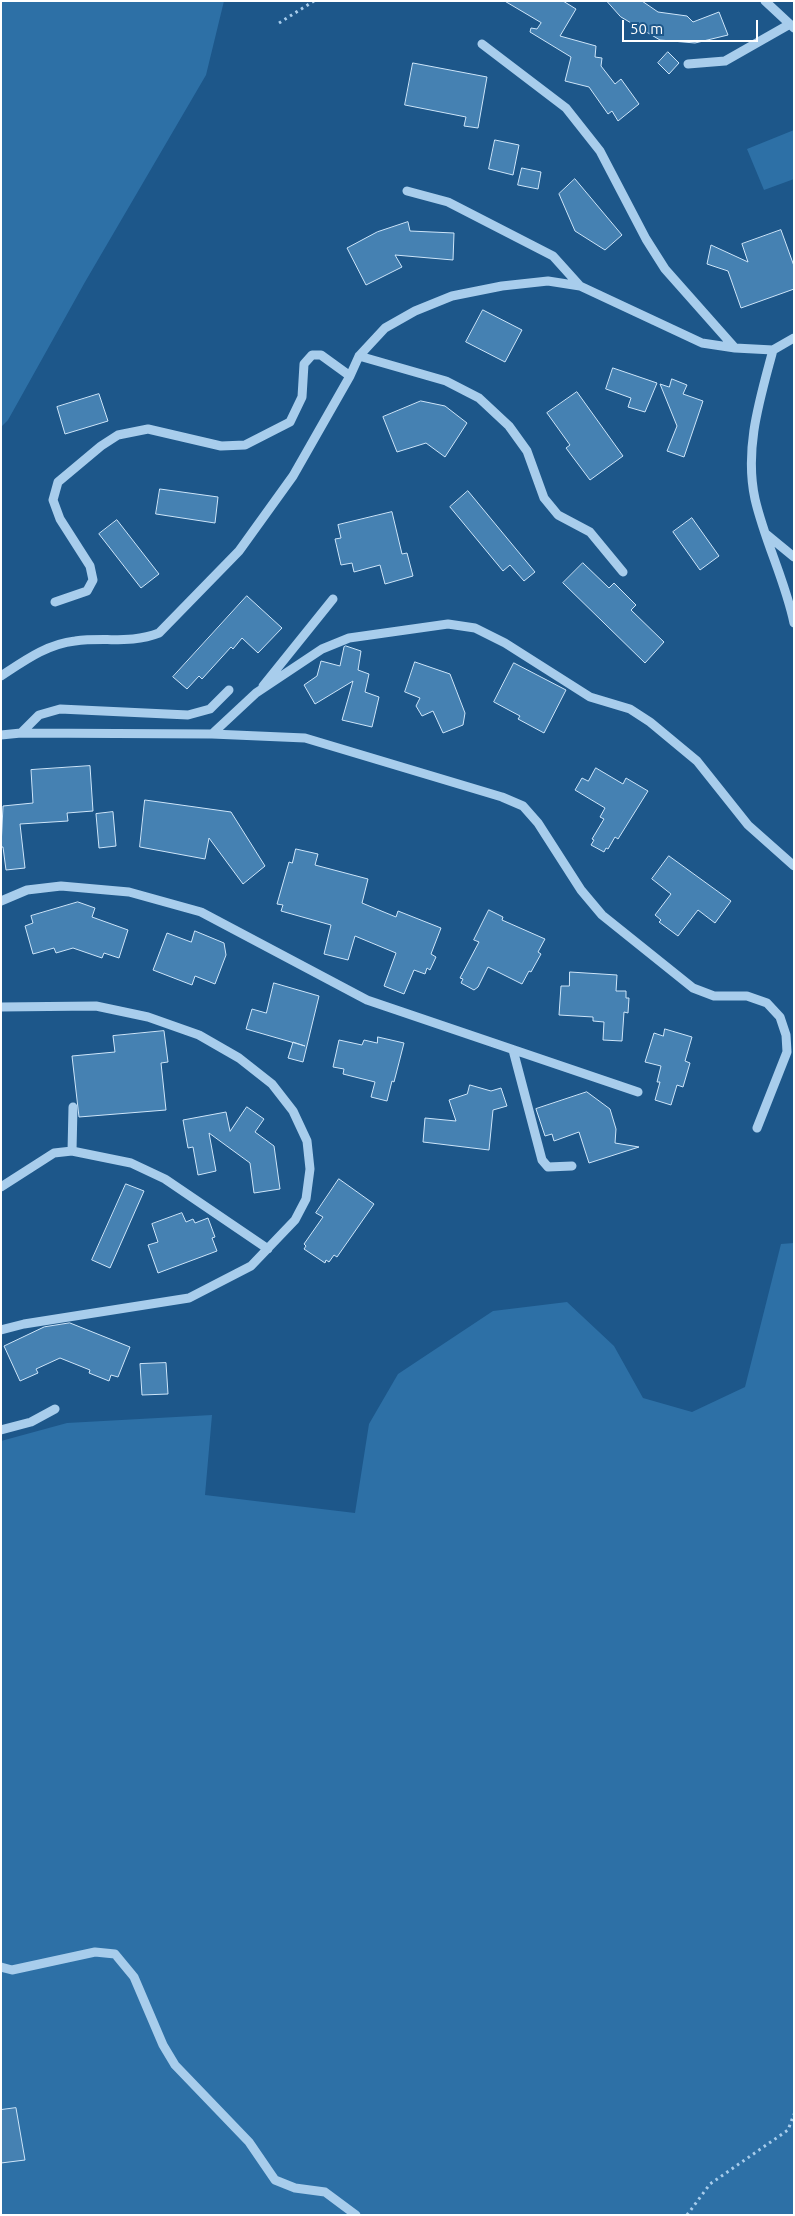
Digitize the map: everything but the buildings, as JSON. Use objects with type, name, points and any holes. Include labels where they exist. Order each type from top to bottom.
[{"type":"street","points":[[688,64],[725,61],[792,26],[765,1]]},
{"type":"street","points":[[482,44],[566,108],[600,151],[646,240],[665,269],[735,348]]},
{"type":"street","points":[[406,191],[448,202],[553,256],[580,286]]},
{"type":"street","points":[[1,676],[30,656],[55,646],[74,641],[143,639],[159,633],[239,552],[293,476],[350,376],[359,356],[385,328],[416,310],[452,296],[502,286],[548,281],[580,286],[702,343],[735,348],[773,350],[794,338]]},
{"type":"street","points":[[773,350],[753,426],[751,460],[755,499],[789,598],[794,623]]},
{"type":"street","points":[[55,602],[87,592],[93,580],[90,566],[60,519],[53,500],[58,482],[101,446],[118,435],[148,428],[221,446],[245,445],[290,422],[302,397],[304,364],[312,355],[322,355],[350,376]]},
{"type":"street","points":[[359,356],[446,381],[479,398],[509,426],[527,451],[544,498],[558,515],[590,532],[623,572]]},
{"type":"street","points":[[766,534],[794,557]]},
{"type":"street","points":[[256,694],[334,599]]},
{"type":"street","points":[[212,734],[256,694],[322,649],[349,638],[448,624],[475,628],[505,643],[590,698],[630,709],[650,722],[697,761],[748,825],[794,866]]},
{"type":"street","points":[[21,733],[40,715],[60,709],[188,715],[210,709],[229,690]]},
{"type":"street","points":[[1,735],[21,733],[212,734],[305,738],[502,797],[523,806],[538,822],[581,890],[602,915],[693,988],[714,996],[747,996],[767,1003],[780,1016],[786,1035],[787,1052],[756,1128]]},
{"type":"street","points":[[1,901],[27,890],[61,886],[129,892],[201,912],[368,1000],[638,1092]]},
{"type":"street","points":[[1,1007],[96,1006],[148,1017],[199,1035],[239,1058],[272,1084],[293,1111],[304,1134],[307,1142],[310,1169],[306,1199],[295,1220],[251,1266],[189,1298],[24,1324],[1,1330]]},
{"type":"street","points":[[513,1050],[542,1160],[548,1167],[572,1166]]},
{"type":"street","points":[[72,1151],[73,1108]]},
{"type":"street","points":[[1,1187],[54,1153],[72,1151],[131,1163],[164,1179],[268,1249]]},
{"type":"street","points":[[1,1430],[31,1422],[55,1409]]},
{"type":"street","points":[[1,1967],[12,1970],[95,1952],[115,1954],[134,1977],[163,2045],[175,2065],[249,2142],[275,2180],[295,2188],[324,2192],[356,2215]]},
{"type":"path","points":[[279,23],[314,1]]},
{"type":"path","points":[[686,2215],[710,2184],[788,2130],[794,2114]]},
{"type":"shaded area","points":[[1,1],[224,1],[206,75],[85,282],[8,420],[1,427]]},
{"type":"shaded area","points":[[794,130],[794,179],[764,190],[747,149]]},
{"type":"shaded area","points":[[794,1243],[794,2215],[1,2215],[1,1441],[67,1423],[212,1415],[205,1495],[355,1513],[369,1424],[398,1374],[493,1311],[567,1302],[614,1346],[643,1398],[692,1412],[745,1387],[781,1244]]}]
